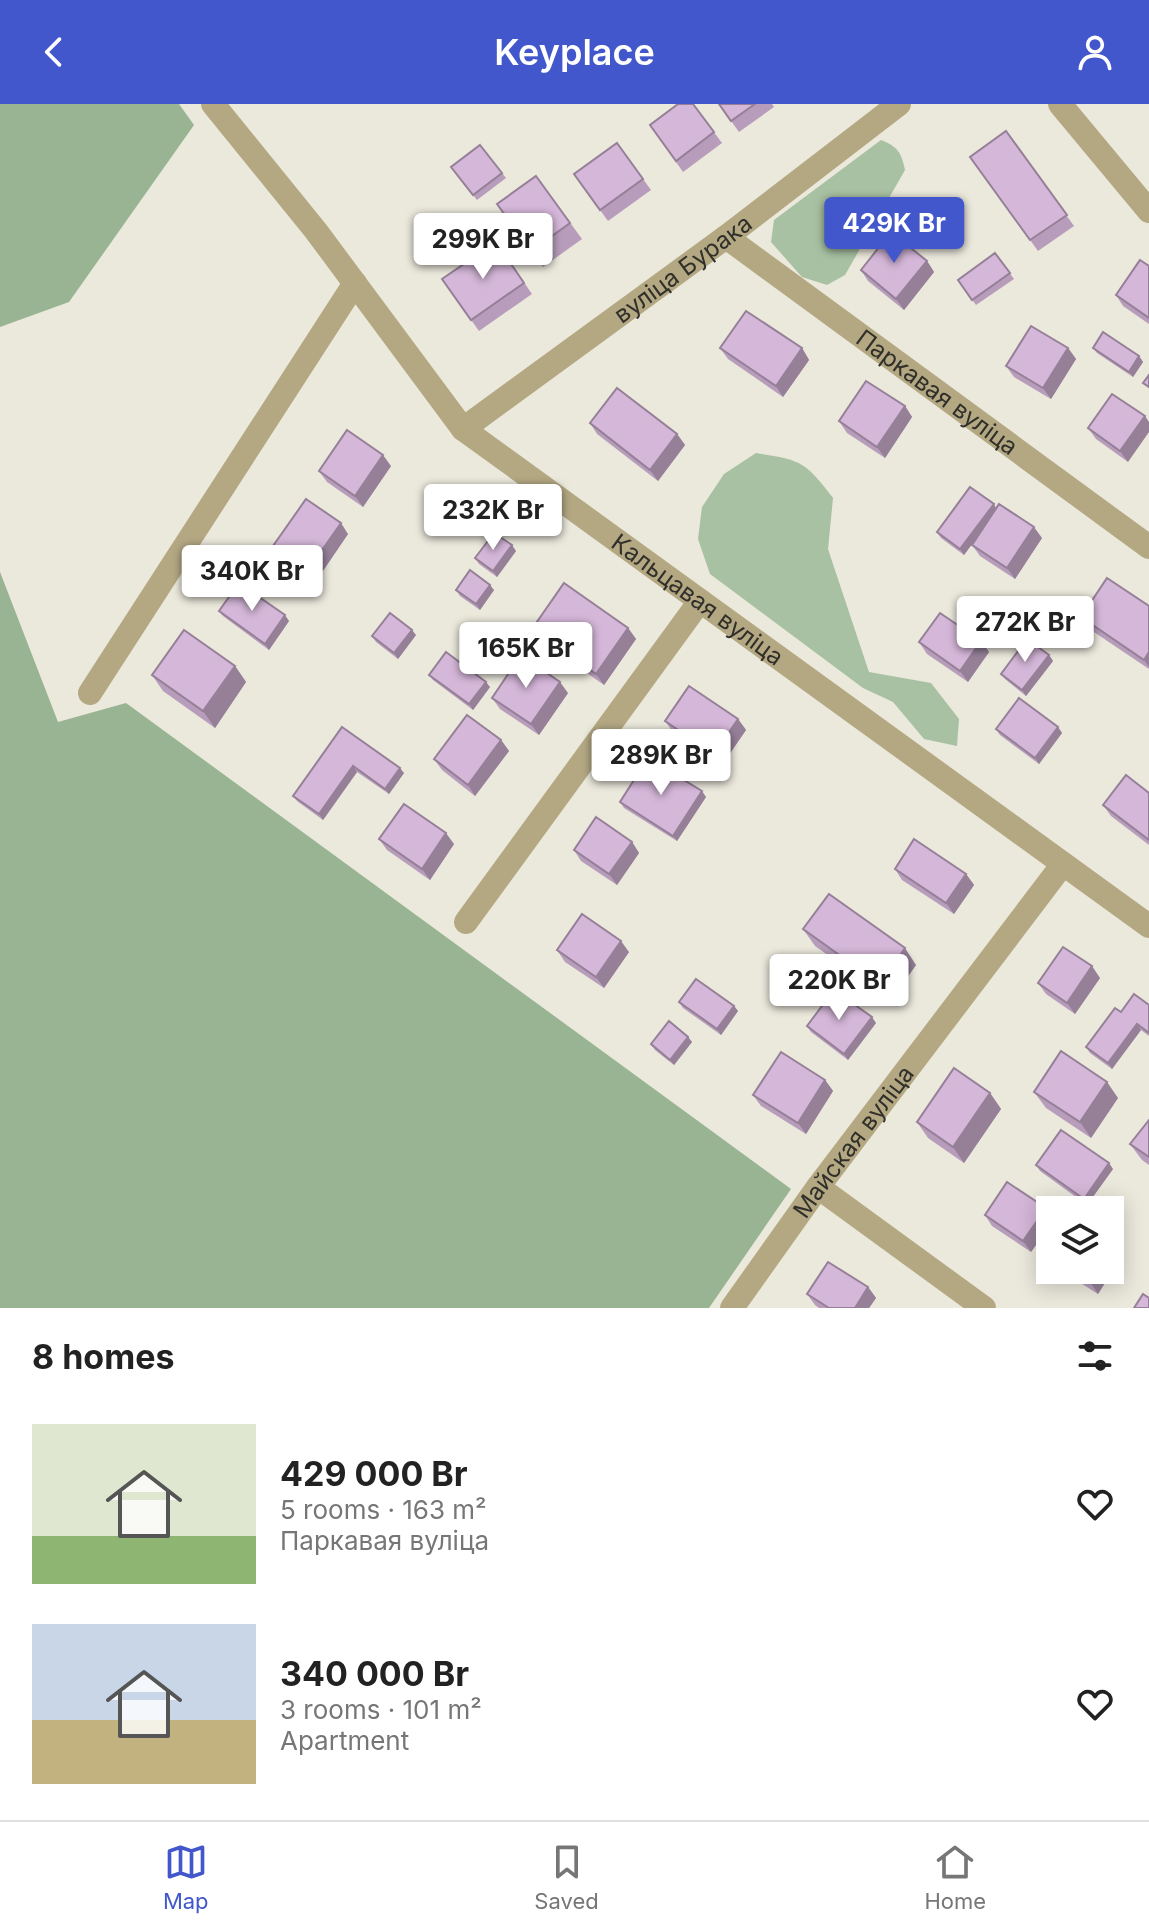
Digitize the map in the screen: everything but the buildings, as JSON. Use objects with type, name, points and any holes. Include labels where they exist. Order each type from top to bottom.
[{"type":"street","name":"Кальцавая вуліца","points":[[213,104],[316,231],[463,429],[1149,926]]},
{"type":"street","name":"вуліца Бурака","points":[[463,429],[726,237],[899,104]]},
{"type":"street","points":[[1060,104],[1149,211]]},
{"type":"street","name":"Паркавая вуліца","points":[[726,237],[1149,547]]},
{"type":"street","points":[[90,693],[355,283]]},
{"type":"street","points":[[466,922],[700,601]]},
{"type":"street","name":"Майская вуліца","points":[[732,1308],[818,1187],[1063,864]]},
{"type":"street","points":[[818,1187],[984,1308]]},
{"type":"green space","points":[[0,104],[179,104],[194,125],[69,302],[0,327]]},
{"type":"green space","points":[[881,140],[898,151],[905,170],[845,275],[827,285],[802,277],[771,242],[774,220]]},
{"type":"green space","points":[[756,453],[801,464],[833,498],[828,549],[869,672],[931,683],[959,719],[957,746],[924,739],[893,702],[863,688],[710,574],[698,539],[702,507],[724,474]]},
{"type":"green space","points":[[0,572],[58,722],[126,703],[791,1189],[709,1308],[0,1308]]}]
